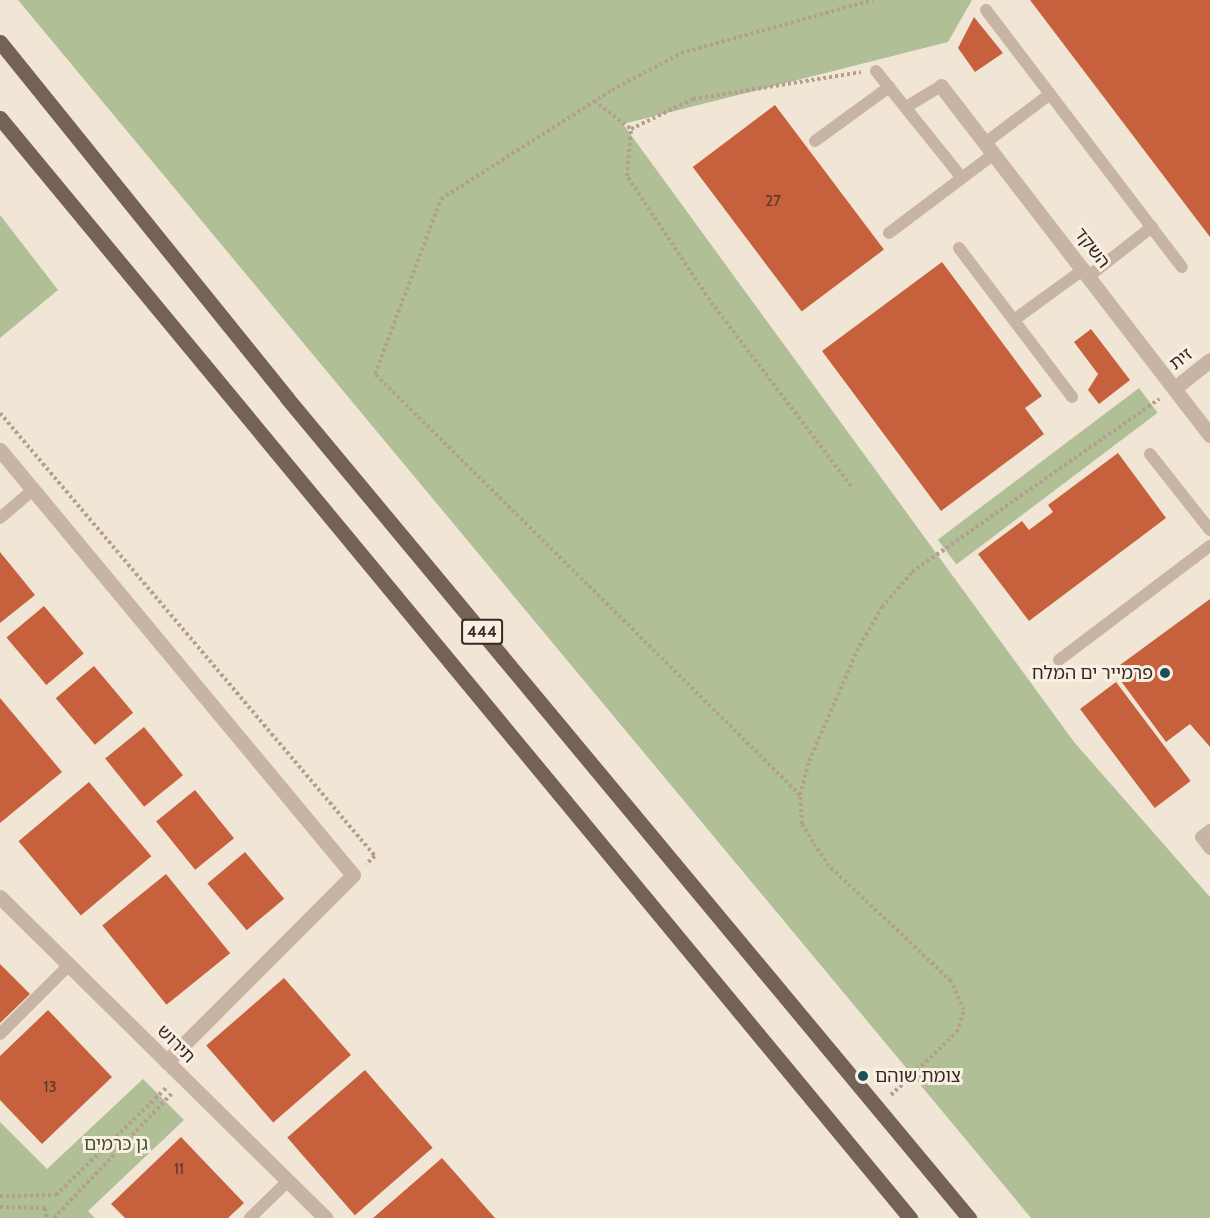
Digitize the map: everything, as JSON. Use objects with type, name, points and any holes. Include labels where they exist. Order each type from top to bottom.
[{"type":"main road","name":"444","points":[[0,42],[295,408],[969,1218]]},
{"type":"main road","name":"444","points":[[0,118],[910,1218]]},
{"type":"main road","points":[[897,1200],[903,1218]]},
{"type":"street","name":"השקד","points":[[941,86],[1176,387],[1210,435]]},
{"type":"street","name":"זית","points":[[1176,387],[1210,360]]},
{"type":"street","points":[[0,450],[353,875],[166,1062]]},
{"type":"street","name":"תירוש","points":[[0,897],[325,1218]]},
{"type":"lane","points":[[986,10],[1182,267]]},
{"type":"lane","points":[[876,71],[962,178]]},
{"type":"lane","points":[[906,107],[941,86]]},
{"type":"lane","points":[[815,141],[889,87]]},
{"type":"lane","points":[[889,234],[962,178],[1050,94]]},
{"type":"lane","points":[[1014,320],[1152,227]]},
{"type":"lane","points":[[959,248],[1072,397]]},
{"type":"lane","points":[[1150,454],[1210,530]]},
{"type":"lane","points":[[0,518],[34,489]]},
{"type":"lane","points":[[1059,660],[1210,546]]},
{"type":"lane","points":[[1210,830],[1201,837],[1210,849]]},
{"type":"lane","points":[[0,1034],[69,965]]},
{"type":"lane","points":[[250,1218],[288,1181]]},
{"type":"path","points":[[800,795],[375,374],[441,199],[594,101],[681,53],[873,0]]},
{"type":"path","points":[[630,129],[693,99],[876,71]]},
{"type":"path","points":[[594,101],[630,129]]},
{"type":"path","points":[[630,129],[627,176],[713,305],[851,486]]},
{"type":"path","points":[[877,1107],[957,1032],[964,1010],[951,981],[829,866],[802,824],[800,795],[809,761],[857,651],[882,607],[912,572],[1176,387]]},
{"type":"path","points":[[0,414],[375,856]]},
{"type":"path","points":[[0,1196],[56,1195],[183,1078]]},
{"type":"path","points":[[54,1218],[183,1078]]},
{"type":"path","points":[[0,1207],[45,1208],[47,1218]]},
{"type":"green space","points":[[18,0],[972,0],[948,42],[623,124],[1074,742],[1210,897],[1210,1218],[1031,1218]]},
{"type":"green space","points":[[0,215],[58,290],[0,338]]},
{"type":"green space","points":[[1139,388],[1158,413],[956,564],[938,540]]},
{"type":"green space","name":"גן כרמים","points":[[143,1079],[184,1120],[88,1211],[95,1218],[0,1218],[0,1122],[47,1169]]},
{"type":"building","points":[[1030,0],[1210,0],[1210,237]]},
{"type":"building","points":[[974,17],[1003,53],[975,72],[958,48]]},
{"type":"building","points":[[775,105],[884,250],[802,312],[693,167]]},
{"type":"building","points":[[942,262],[1042,396],[1025,408],[1044,434],[941,511],[822,351]]},
{"type":"building","points":[[1091,329],[1130,380],[1099,404],[1088,390],[1098,374],[1074,342]]},
{"type":"building","points":[[1118,453],[1166,518],[1029,621],[978,554],[1022,521],[1029,530],[1053,512],[1048,505]]},
{"type":"building","points":[[0,552],[35,595],[0,623]]},
{"type":"building","name":"פרמייר ים המלח","points":[[1210,599],[1210,747],[1190,724],[1166,742],[1121,681],[1120,665]]},
{"type":"building","points":[[44,606],[84,653],[46,685],[6,637]]},
{"type":"building","points":[[94,666],[133,713],[95,745],[56,698]]},
{"type":"building","points":[[1116,682],[1191,781],[1155,808],[1080,709]]},
{"type":"building","points":[[0,698],[62,772],[0,823]]},
{"type":"building","points":[[144,727],[183,775],[144,807],[105,758]]},
{"type":"building","points":[[89,782],[151,856],[81,915],[19,841]]},
{"type":"building","points":[[195,790],[234,838],[195,870],[156,821]]},
{"type":"building","points":[[245,852],[284,899],[247,930],[207,883]]},
{"type":"building","points":[[166,874],[230,953],[166,1005],[102,926]]},
{"type":"building","points":[[0,964],[30,994],[0,1023]]},
{"type":"building","points":[[284,978],[351,1055],[273,1123],[206,1046]]},
{"type":"building","points":[[48,1010],[112,1077],[42,1144],[0,1100],[0,1056]]},
{"type":"building","points":[[365,1070],[433,1148],[355,1215],[287,1138]]},
{"type":"building","points":[[181,1137],[244,1203],[228,1218],[125,1218],[111,1204]]},
{"type":"building","points":[[442,1158],[495,1218],[373,1218]]},
{"type":"place","name":"פרמייר ים המלח","points":[[1165,673]]},
{"type":"place","name":"צומת שוהם","points":[[863,1076]]}]
